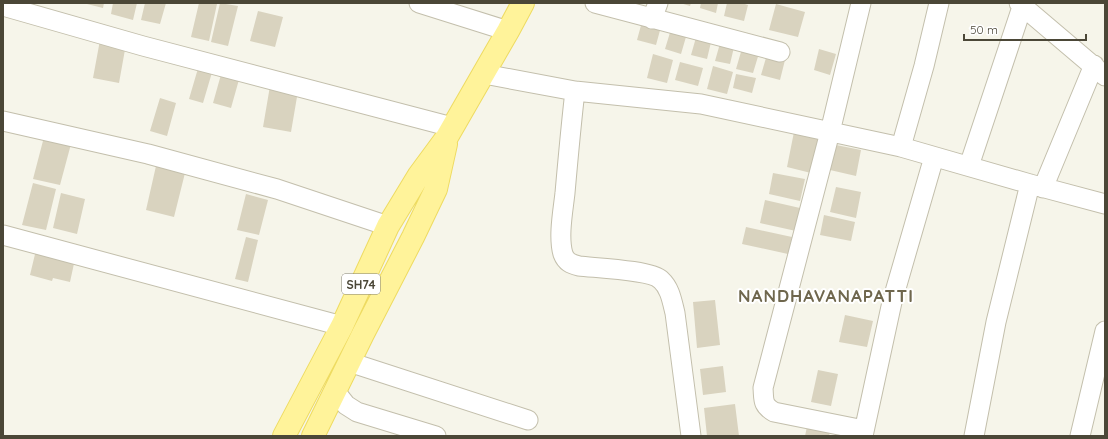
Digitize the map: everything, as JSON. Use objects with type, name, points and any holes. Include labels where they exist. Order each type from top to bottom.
[{"type":"main road","name":"SH74","points":[[284,436],[342,326],[388,226],[419,175],[450,132],[523,3]]},
{"type":"main road","name":"SH74","points":[[313,436],[436,189],[450,132]]},
{"type":"street","points":[[419,3],[508,31]]},
{"type":"street","points":[[595,3],[655,11],[780,52]]},
{"type":"street","points":[[861,3],[830,132],[767,371],[764,388],[764,400],[766,407],[774,412],[863,433],[892,302],[934,157]]},
{"type":"street","points":[[901,146],[924,66],[938,3]]},
{"type":"street","points":[[3,5],[450,132]]},
{"type":"street","points":[[969,166],[1021,5],[1099,70],[1036,186],[996,322],[974,436]]},
{"type":"street","points":[[484,74],[575,91],[701,104],[901,146],[934,157],[1105,204]]},
{"type":"street","points":[[575,91],[562,222],[561,245],[563,255],[568,262],[573,264],[646,274],[660,278],[667,286],[672,298],[675,313],[691,436]]},
{"type":"street","points":[[3,121],[148,154],[277,189],[388,226]]},
{"type":"street","points":[[3,235],[342,326]]},
{"type":"street","points":[[1080,436],[1105,331]]},
{"type":"street","points":[[349,362],[528,420]]},
{"type":"street","points":[[335,391],[346,405],[357,412],[436,436]]},
{"type":"building","points":[[83,3],[104,3],[103,8]]},
{"type":"building","points":[[113,3],[137,3],[133,20],[111,14]]},
{"type":"building","points":[[145,3],[166,3],[160,24],[141,20]]},
{"type":"building","points":[[199,3],[217,4],[209,41],[191,37]]},
{"type":"building","points":[[220,3],[238,6],[228,46],[211,42]]},
{"type":"building","points":[[680,3],[691,3],[690,6]]},
{"type":"building","points":[[701,3],[718,3],[716,13],[700,8]]},
{"type":"building","points":[[727,3],[742,3],[748,5],[744,21],[724,16]]},
{"type":"building","points":[[776,4],[805,12],[798,37],[769,30]]},
{"type":"building","points":[[258,11],[283,17],[275,47],[250,41]]},
{"type":"building","points":[[643,18],[662,23],[656,45],[637,40]]},
{"type":"building","points":[[672,26],[688,30],[681,54],[665,49]]},
{"type":"building","points":[[697,34],[712,38],[707,59],[691,55]]},
{"type":"building","points":[[100,40],[126,44],[119,83],[93,78]]},
{"type":"building","points":[[721,40],[735,43],[730,64],[715,61]]},
{"type":"building","points":[[743,45],[760,50],[753,73],[736,69]]},
{"type":"building","points":[[819,49],[836,54],[830,75],[814,70]]},
{"type":"building","points":[[768,51],[786,56],[780,80],[761,75]]},
{"type":"building","points":[[653,54],[673,60],[667,83],[647,78]]},
{"type":"building","points":[[680,62],[703,68],[698,86],[675,80]]},
{"type":"building","points":[[199,65],[213,69],[203,103],[189,99]]},
{"type":"building","points":[[713,66],[733,72],[727,94],[707,89]]},
{"type":"building","points":[[222,71],[240,76],[231,108],[213,103]]},
{"type":"building","points":[[736,74],[756,78],[752,93],[733,88]]},
{"type":"building","points":[[270,86],[298,91],[291,132],[263,127]]},
{"type":"building","points":[[160,98],[176,103],[167,136],[150,131]]},
{"type":"building","points":[[794,132],[818,137],[811,173],[787,167]]},
{"type":"building","points":[[44,137],[71,144],[60,185],[33,179]]},
{"type":"building","points":[[836,145],[861,150],[856,176],[830,170]]},
{"type":"building","points":[[156,166],[185,173],[174,217],[146,210]]},
{"type":"building","points":[[773,173],[805,179],[800,201],[769,194]]},
{"type":"building","points":[[33,183],[56,189],[46,230],[22,225]]},
{"type":"building","points":[[836,187],[861,192],[856,218],[830,212]]},
{"type":"building","points":[[61,193],[85,199],[77,234],[53,228]]},
{"type":"building","points":[[246,194],[268,200],[259,235],[237,230]]},
{"type":"building","points":[[765,200],[800,208],[796,231],[760,223]]},
{"type":"building","points":[[824,215],[855,222],[851,241],[820,235]]},
{"type":"building","points":[[746,227],[792,237],[788,254],[742,244]]},
{"type":"building","points":[[246,237],[258,240],[248,282],[235,279]]},
{"type":"building","points":[[36,250],[75,259],[70,282],[53,278],[52,281],[30,275]]},
{"type":"building","points":[[715,300],[720,345],[697,348],[693,302]]},
{"type":"building","points":[[845,315],[873,321],[867,347],[839,342]]},
{"type":"building","points":[[723,366],[726,392],[703,395],[700,369]]},
{"type":"building","points":[[818,370],[838,374],[831,406],[811,402]]},
{"type":"building","points":[[735,404],[739,436],[707,436],[704,408]]},
{"type":"building","points":[[808,422],[831,427],[829,436],[805,436]]},
{"type":"district","name":"NANDHAVANAPATTI","points":[[826,295]]}]
